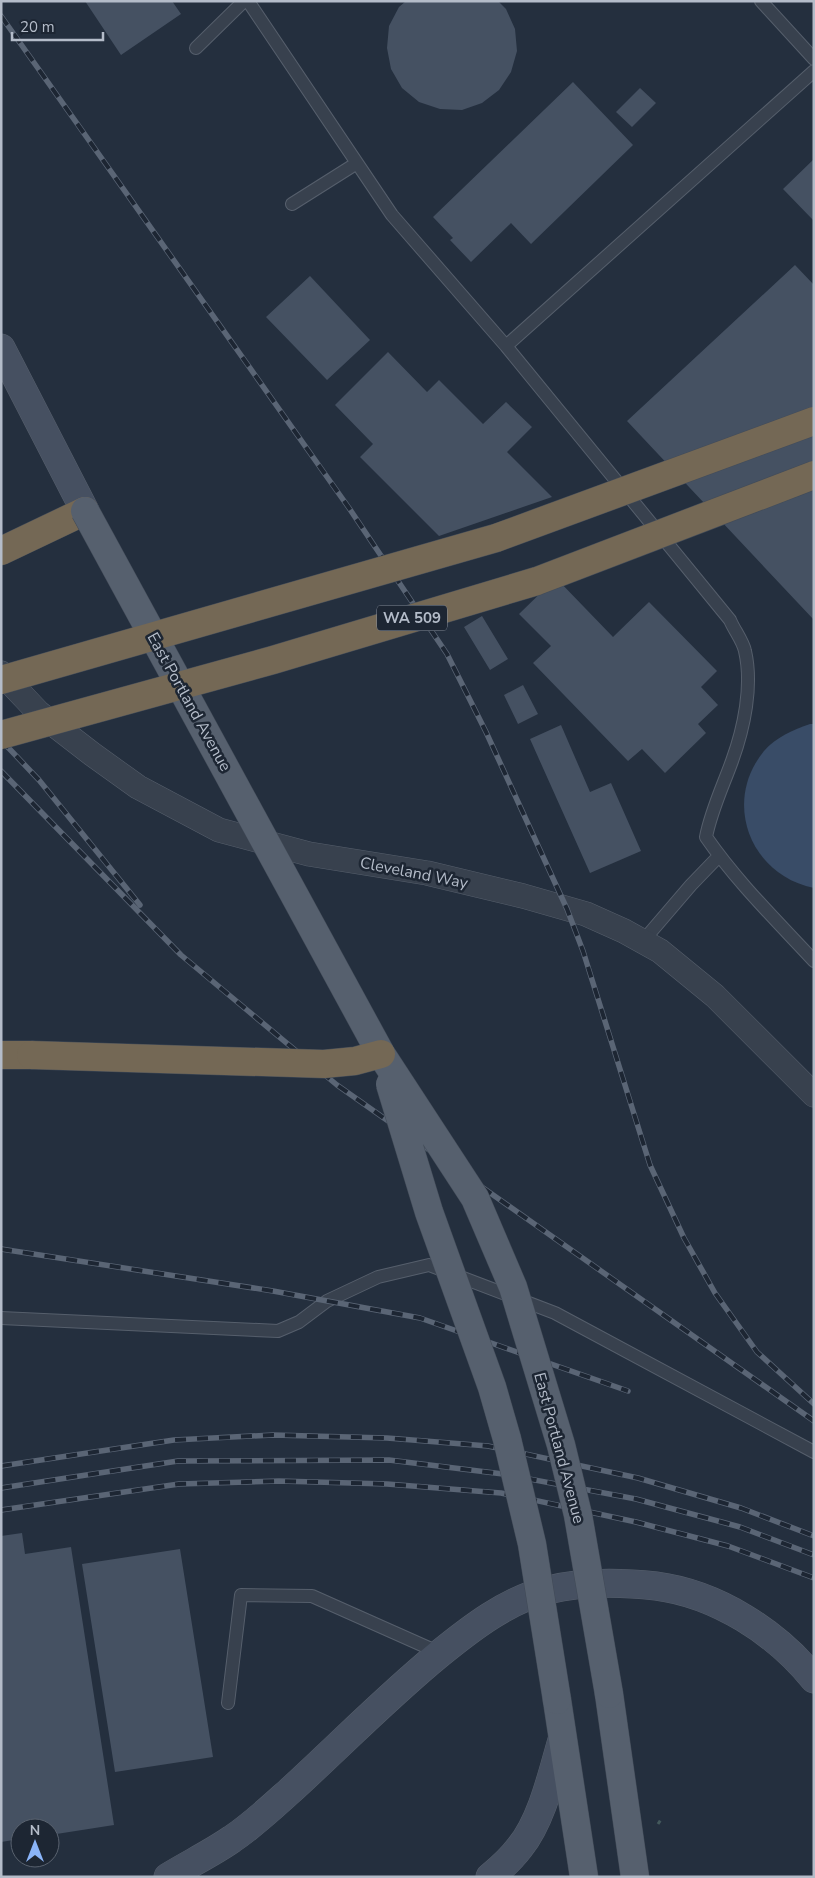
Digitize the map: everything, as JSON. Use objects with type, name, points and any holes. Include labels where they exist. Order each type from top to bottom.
[{"type":"highway","points":[[1,680],[496,538],[814,421]]},
{"type":"highway","name":"WA 509","points":[[1,735],[273,660],[537,580],[814,475]]},
{"type":"highway","points":[[1,551],[85,511]]},
{"type":"highway","points":[[1,1055],[324,1064],[355,1061],[381,1054]]},
{"type":"main road","name":"East Portland Avenue","points":[[1,348],[85,511],[381,1054],[475,1198],[513,1287],[552,1412],[568,1474],[588,1572],[609,1694],[636,1877]]},
{"type":"main road","name":"East Portland Avenue","points":[[381,1054],[429,1212],[492,1387],[507,1439],[535,1562],[584,1877]]},
{"type":"main road","points":[[168,1877],[232,1839],[290,1790],[410,1678],[471,1628],[512,1604],[546,1590],[588,1583],[635,1584],[672,1588],[706,1598],[740,1616],[775,1640],[804,1666],[814,1679]]},
{"type":"main road","points":[[490,1877],[509,1860],[531,1830],[562,1740]]},
{"type":"street","name":"Cleveland Way","points":[[1,673],[39,713],[92,754],[138,787],[219,830],[309,854],[427,873],[523,896],[586,914],[643,941],[660,951],[716,996],[814,1095]]},
{"type":"lane","points":[[196,48],[244,1]]},
{"type":"lane","points":[[248,1],[392,215],[506,346],[730,620],[745,650],[748,682],[744,718],[733,758],[706,837],[719,856],[814,961]]},
{"type":"lane","points":[[761,1],[814,59]]},
{"type":"lane","points":[[506,346],[814,71]]},
{"type":"lane","points":[[292,204],[357,163]]},
{"type":"lane","points":[[643,941],[691,885],[719,856]]},
{"type":"lane","points":[[1,1318],[278,1331],[299,1322],[327,1301],[378,1277],[429,1265],[555,1314],[814,1452]]},
{"type":"lane","points":[[228,1703],[241,1595],[312,1596],[440,1653]]},
{"type":"path","points":[[657,1825],[662,1818]]},
{"type":"water","points":[[814,724],[814,888],[792,880],[773,868],[759,852],[749,834],[744,813],[745,792],[751,771],[764,751],[779,738]]},
{"type":"building","points":[[85,1],[172,1],[181,14],[121,55]]},
{"type":"building","points":[[406,1],[498,1],[506,9],[515,29],[517,51],[511,72],[499,90],[482,103],[462,110],[440,109],[419,102],[402,88],[391,69],[387,48],[389,26],[399,7]]},
{"type":"building","points":[[573,82],[633,145],[531,244],[511,223],[471,262],[450,240],[453,238],[433,217]]},
{"type":"building","points":[[640,88],[656,103],[632,127],[616,112]]},
{"type":"building","points":[[814,159],[814,221],[783,189]]},
{"type":"building","points":[[795,265],[814,285],[814,620],[627,421]]},
{"type":"building","points":[[310,276],[370,340],[327,380],[266,317]]},
{"type":"building","points":[[388,352],[427,392],[439,380],[483,424],[506,402],[532,427],[507,452],[552,497],[439,536],[360,457],[373,444],[335,405]]},
{"type":"building","points":[[556,578],[613,637],[649,602],[717,671],[701,687],[718,705],[698,724],[706,733],[665,773],[642,749],[628,761],[533,663],[551,646],[519,614]]},
{"type":"building","points":[[482,616],[508,659],[490,670],[464,627]]},
{"type":"building","points":[[523,685],[538,714],[518,724],[504,695]]},
{"type":"building","points":[[561,725],[590,792],[611,783],[641,851],[590,873],[530,739]]},
{"type":"building","points":[[22,1533],[25,1554],[71,1547],[114,1825],[60,1833],[60,1818],[10,1818],[10,1841],[1,1842],[1,1536]]},
{"type":"building","points":[[180,1549],[213,1757],[115,1772],[82,1564]]},
{"type":"railway","points":[[1,16],[349,508],[447,654],[486,732],[567,909],[583,951],[650,1165],[684,1238],[715,1293],[757,1352],[814,1404]]},
{"type":"railway","points":[[1,740],[39,780],[140,905]]},
{"type":"railway","points":[[1,771],[181,955],[337,1085],[814,1421]]},
{"type":"railway","points":[[1,1249],[273,1291],[420,1318],[628,1391]]},
{"type":"railway","points":[[1,1466],[174,1440],[273,1435],[387,1438],[488,1446],[638,1478],[741,1508],[814,1536]]},
{"type":"railway","points":[[1,1488],[178,1461],[389,1460],[503,1474],[636,1499],[740,1527],[814,1555]]},
{"type":"railway","points":[[1,1510],[179,1484],[279,1481],[387,1484],[501,1493],[636,1522],[728,1546],[814,1578]]}]
